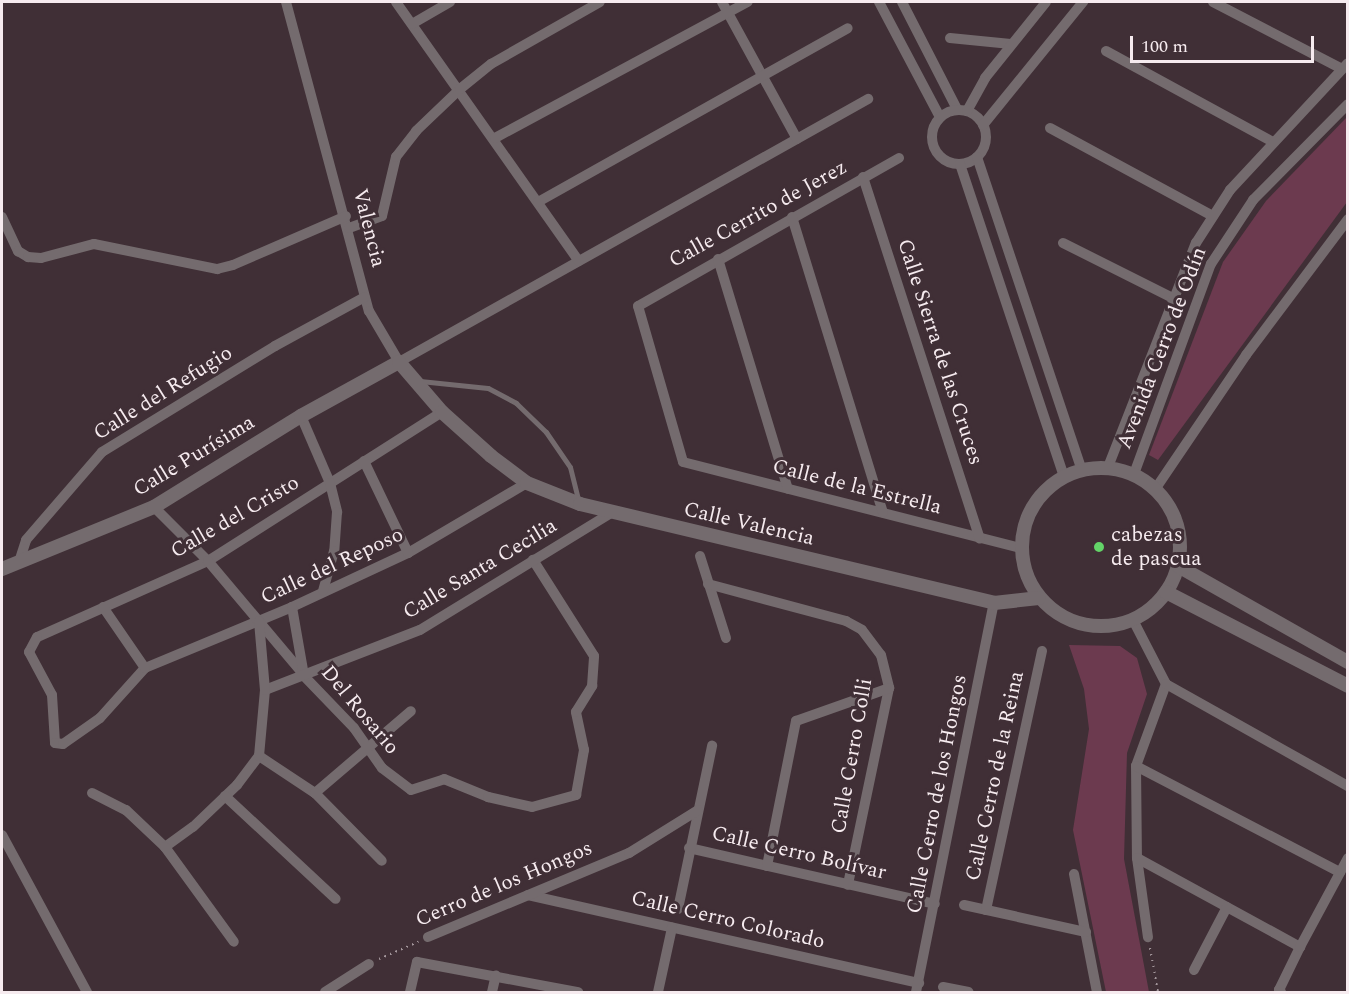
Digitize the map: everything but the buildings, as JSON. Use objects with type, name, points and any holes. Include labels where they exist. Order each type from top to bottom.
[{"type":"street","name":"Valencia","points":[[286,2],[350,228],[364,297],[382,336],[399,362],[442,412],[467,436]]},
{"type":"street","points":[[396,2],[495,138],[579,261]]},
{"type":"street","points":[[412,24],[450,2]]},
{"type":"street","points":[[350,228],[382,216],[396,157],[416,130],[460,89],[491,64],[600,2]]},
{"type":"street","points":[[723,2],[797,139]]},
{"type":"street","points":[[495,138],[748,2]]},
{"type":"street","points":[[879,2],[940,117]]},
{"type":"street","points":[[902,2],[962,110],[983,125]]},
{"type":"street","points":[[1046,2],[1011,44],[962,110],[940,117],[933,128],[934,148],[947,162],[960,164],[977,157],[984,145],[983,125],[1083,2]]},
{"type":"street","points":[[1108,467],[1171,297],[1196,243],[1213,216],[1273,142],[1345,66],[1213,2]]},
{"type":"street","points":[[538,202],[848,28]]},
{"type":"street","points":[[950,38],[1011,44]]},
{"type":"street","points":[[1106,51],[1273,142]]},
{"type":"street","points":[[399,362],[868,99]]},
{"type":"street","name":"Avenida Cerro de Odín","points":[[1134,474],[1211,264],[1253,200],[1347,104]]},
{"type":"street","points":[[1050,128],[1213,216]]},
{"type":"street","points":[[977,157],[1082,470]]},
{"type":"street","name":"Calle Cerrito de Jerez","points":[[684,462],[638,306],[792,216],[899,158]]},
{"type":"street","points":[[960,164],[1064,477]]},
{"type":"street","name":"Calle Sierra de las Cruces","points":[[863,177],[980,539]]},
{"type":"street","points":[[2,218],[18,251],[28,257],[40,258],[94,244],[217,268],[233,265],[346,216]]},
{"type":"street","points":[[792,216],[883,512]]},
{"type":"street","points":[[1156,488],[1246,355],[1347,219]]},
{"type":"street","points":[[1063,243],[1171,297]]},
{"type":"street","points":[[718,259],[788,489]]},
{"type":"street","name":"Calle del Refugio","points":[[19,562],[26,540],[102,452],[275,346],[364,297]]},
{"type":"street","name":"Calle Purísima","points":[[2,569],[154,507],[301,416],[399,362]]},
{"type":"street","name":"Calle del Cristo","points":[[145,668],[100,718],[58,745],[54,740],[52,695],[28,652],[37,637],[208,561],[442,412]]},
{"type":"street","points":[[301,416],[330,483],[337,531],[323,591]]},
{"type":"street","name":"Calle Valencia","points":[[467,436],[526,483],[580,504],[611,513],[994,603],[1039,598]]},
{"type":"street","points":[[364,461],[408,553]]},
{"type":"street","name":"Calle de la Estrella","points":[[684,462],[1021,548]]},
{"type":"street","points":[[1108,467],[1134,474],[1156,488],[1172,509],[1180,535],[1178,566],[1166,592],[1155,606],[1133,621],[1108,627],[1082,625],[1058,615],[1039,598],[1026,574],[1021,548],[1025,522],[1038,499],[1064,477],[1082,470],[1108,467]]},
{"type":"street","name":"Calle del Reposo","points":[[145,668],[260,621],[408,553],[526,483]]},
{"type":"street","points":[[154,507],[208,561],[304,676]]},
{"type":"street","name":"Calle Santa Cecilia","points":[[265,690],[420,630],[611,513]]},
{"type":"street","points":[[700,556],[726,638]]},
{"type":"street","name":"Del Rosario","points":[[292,607],[304,676],[369,747],[382,768],[411,790],[444,779],[488,797],[532,807],[576,795],[584,750],[576,712],[592,686],[594,656],[533,560]]},
{"type":"street","points":[[1178,566],[1347,662]]},
{"type":"street","name":"Calle Cerro Colli","points":[[708,584],[846,621],[862,630],[887,669],[889,688],[848,885]]},
{"type":"street","points":[[1166,592],[1347,686]]},
{"type":"street","name":"Calle Cerro de los Hongos","points":[[917,988],[994,603]]},
{"type":"street","points":[[104,607],[145,668]]},
{"type":"street","points":[[165,847],[225,796],[259,756],[265,690],[260,621]]},
{"type":"street","points":[[1133,621],[1166,684],[1347,786]]},
{"type":"street","name":"Calle Cerro de la Reina","points":[[986,910],[1042,651]]},
{"type":"street","points":[[1148,937],[1137,858],[1136,766],[1166,684]]},
{"type":"street","points":[[766,866],[796,721],[889,688]]},
{"type":"street","points":[[315,793],[411,711]]},
{"type":"street","points":[[678,909],[712,746]]},
{"type":"street","points":[[259,756],[315,793],[382,861]]},
{"type":"street","points":[[1136,766],[1340,872]]},
{"type":"street","points":[[92,793],[126,810],[165,847],[234,942]]},
{"type":"street","points":[[225,796],[336,899]]},
{"type":"street","name":"Cerro de los Hongos","points":[[428,937],[628,853],[698,810]]},
{"type":"street","points":[[2,836],[87,993]]},
{"type":"street","name":"Calle Cerro Bolívar","points":[[689,848],[935,904]]},
{"type":"street","points":[[1137,858],[1300,947]]},
{"type":"street","points":[[1280,991],[1300,947],[1347,858]]},
{"type":"street","points":[[1074,874],[1098,993]]},
{"type":"street","name":"Calle Cerro Colorado","points":[[528,896],[672,928],[917,988]]},
{"type":"street","points":[[964,906],[1086,932]]},
{"type":"street","points":[[1194,970],[1227,907]]},
{"type":"street","points":[[658,993],[672,928]]},
{"type":"street","points":[[410,993],[417,962],[496,975],[578,993]]},
{"type":"street","points":[[325,993],[369,964]]},
{"type":"street","points":[[492,993],[496,975]]},
{"type":"street","points":[[943,987],[969,993]]},
{"type":"lane","points":[[416,381],[488,388],[516,403],[546,432],[570,467],[580,504]]},
{"type":"path","name":"Cerro de los Hongos","points":[[369,964],[428,937]]},
{"type":"path","points":[[1148,937],[1158,993]]},
{"type":"shaded area","points":[[1347,117],[1347,202],[1158,460],[1149,455],[1223,262],[1266,201]]},
{"type":"shaded area","points":[[1069,645],[1120,646],[1137,658],[1147,694],[1127,753],[1124,859],[1149,992],[1106,992],[1073,830],[1089,729],[1084,689]]},
{"type":"place","name":"cabezas de pascua","points":[[1099,547]]}]
